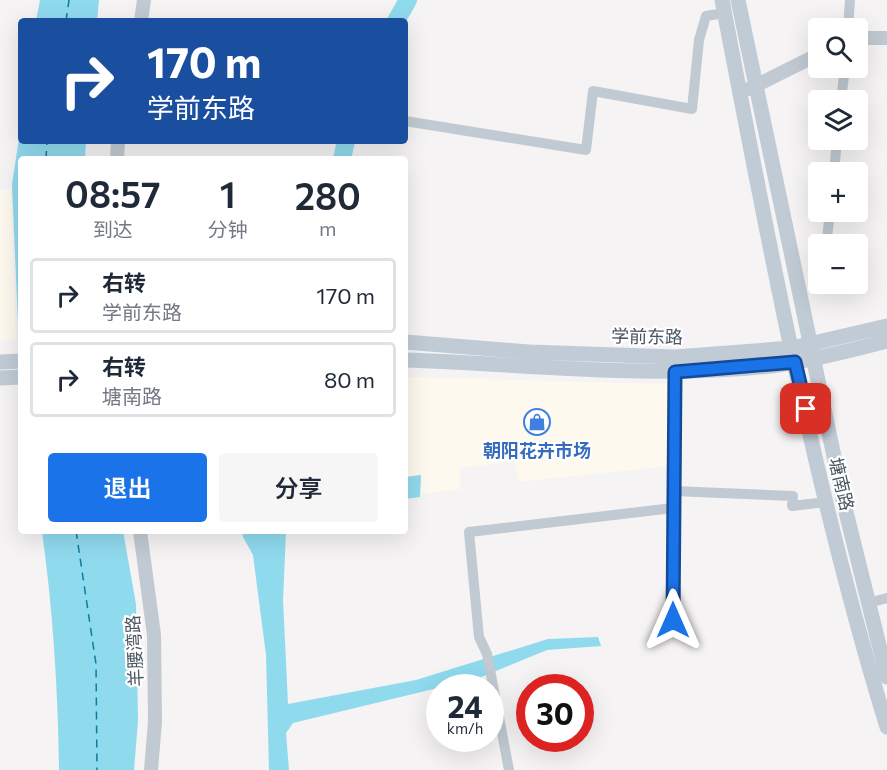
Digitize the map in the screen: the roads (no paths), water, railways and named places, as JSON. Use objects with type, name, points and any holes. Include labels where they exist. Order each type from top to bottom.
[{"type":"main road","name":"塘南路","points":[[738,0],[758,85],[812,359],[868,603],[873,655],[887,727]]},
{"type":"main road","name":"塘南路","points":[[723,6],[826,502],[873,655],[887,677]]},
{"type":"main road","name":"学前东路","points":[[408,360],[675,372],[794,355],[887,326]]},
{"type":"main road","name":"学前东路","points":[[408,342],[529,352],[662,357],[794,355],[812,359],[887,341]]},
{"type":"main road","points":[[0,362],[18,361]]},
{"type":"main road","points":[[0,378],[18,377]]},
{"type":"street","points":[[141,18],[144,0]]},
{"type":"street","points":[[848,18],[849,0]]},
{"type":"street","points":[[408,121],[586,150],[593,91],[692,109],[699,40],[706,16],[723,6]]},
{"type":"street","points":[[868,38],[887,38]]},
{"type":"street","points":[[740,93],[808,60]]},
{"type":"street","points":[[673,620],[675,372]]},
{"type":"street","points":[[673,491],[793,496],[792,506],[826,502]]},
{"type":"street","points":[[509,770],[487,654],[478,637],[469,531],[673,508]]},
{"type":"street","name":"羊腰湾路","points":[[140,534],[154,635],[155,722],[151,770]]},
{"type":"street","points":[[868,603],[887,598]]},
{"type":"water","points":[[40,0],[99,0],[97,18],[37,18]]},
{"type":"water","points":[[18,144],[86,144],[85,156],[18,156],[18,324],[12,184]]},
{"type":"water","points":[[421,475],[420,497],[408,499],[408,477]]},
{"type":"water","points":[[42,534],[124,534],[136,604],[138,721],[134,770],[59,770],[49,591]]},
{"type":"water","points":[[242,534],[286,534],[283,600],[288,704],[426,677],[426,691],[293,723],[286,733],[289,770],[269,770],[266,655],[253,555]]},
{"type":"water","points":[[598,637],[601,646],[547,650],[489,674],[435,674],[548,639]]},
{"type":"waterway","points":[[398,18],[408,0]]},
{"type":"waterway","points":[[343,156],[345,144]]},
{"type":"place","name":"朝阳花卉市场","points":[[537,422]]}]
